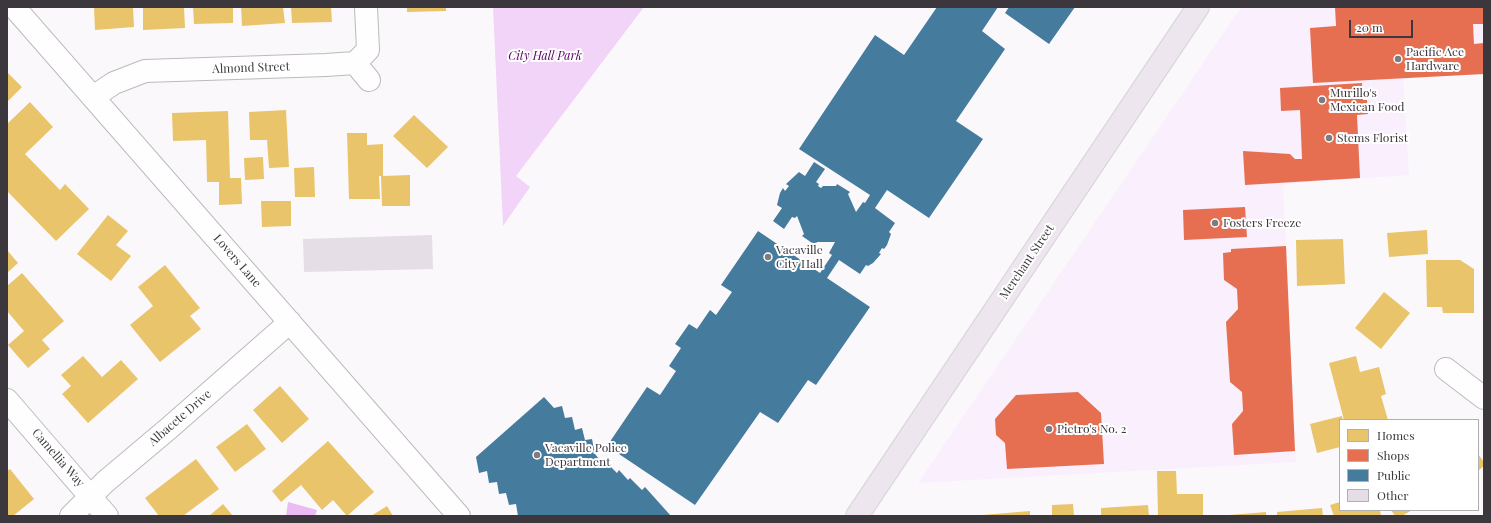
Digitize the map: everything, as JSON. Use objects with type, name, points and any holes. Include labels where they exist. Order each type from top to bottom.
[{"type":"main road","name":"Merchant Street","points":[[857,516],[1198,7]]},
{"type":"street","name":"Lovers Lane","points":[[14,7],[459,516]]},
{"type":"street","points":[[366,7],[368,50],[356,62],[369,80]]},
{"type":"street","name":"Almond Street","points":[[93,97],[114,83],[145,71],[326,66],[356,62]]},
{"type":"street","name":"Albacete Drive","points":[[71,516],[108,479],[168,429],[290,322]]},
{"type":"street","points":[[1446,369],[1484,398]]},
{"type":"street","name":"Camellia Way","points":[[7,400],[108,516]]},
{"type":"shaded area","points":[[1241,7],[1484,7],[1484,74],[1403,77],[1409,175],[1283,184],[1296,462],[918,483]]},
{"type":"shaded area","points":[[288,502],[317,510],[315,516],[286,516]]},
{"type":"green space","name":"City Hall Park","points":[[493,7],[644,7],[516,176],[530,187],[503,226]]},
{"type":"building: Homes","points":[[94,7],[133,7],[134,27],[95,30]]},
{"type":"building: Homes","points":[[143,7],[184,7],[185,28],[143,30]]},
{"type":"building: Homes","points":[[193,7],[233,7],[233,23],[194,24]]},
{"type":"building: Homes","points":[[241,7],[283,7],[285,23],[242,26]]},
{"type":"building: Homes","points":[[291,7],[331,7],[332,22],[292,23]]},
{"type":"building: Homes","points":[[407,7],[446,7],[446,11],[407,12]]},
{"type":"building: Homes","points":[[7,72],[22,87],[7,102]]},
{"type":"building: Homes","points":[[30,102],[53,127],[25,154],[60,190],[65,184],[89,209],[56,241],[7,191],[7,124]]},
{"type":"building: Homes","points":[[286,110],[289,167],[269,168],[267,140],[250,140],[249,112]]},
{"type":"building: Homes","points":[[228,111],[230,178],[241,178],[242,204],[219,205],[219,182],[207,182],[206,140],[173,141],[172,113]]},
{"type":"building: Homes","points":[[414,115],[448,147],[427,168],[393,136]]},
{"type":"building: Homes","points":[[347,133],[367,133],[367,145],[383,144],[383,176],[410,175],[410,206],[382,206],[381,176],[379,176],[380,199],[349,199]]},
{"type":"building: Homes","points":[[263,157],[264,179],[245,180],[244,158]]},
{"type":"building: Homes","points":[[314,167],[315,197],[295,197],[294,168]]},
{"type":"building: Homes","points":[[261,201],[291,201],[291,226],[262,227]]},
{"type":"building: Homes","points":[[108,215],[128,231],[116,245],[131,256],[111,281],[77,254]]},
{"type":"building: Homes","points":[[1427,230],[1428,254],[1389,257],[1387,233]]},
{"type":"building: Homes","points":[[1343,239],[1345,284],[1297,286],[1296,240]]},
{"type":"building: Homes","points":[[7,250],[18,263],[7,273]]},
{"type":"building: Homes","points":[[1426,260],[1460,260],[1474,269],[1474,313],[1443,313],[1442,307],[1427,307]]},
{"type":"building: Homes","points":[[165,265],[200,308],[190,316],[201,329],[160,362],[130,325],[153,306],[138,287]]},
{"type":"building: Homes","points":[[22,273],[64,321],[42,340],[50,349],[28,368],[8,345],[24,331],[7,311],[7,286]]},
{"type":"building: Homes","points":[[1384,292],[1410,313],[1381,349],[1355,328]]},
{"type":"building: Homes","points":[[83,356],[102,377],[121,360],[138,379],[88,423],[62,394],[71,386],[61,375]]},
{"type":"building: Homes","points":[[1356,356],[1360,372],[1379,367],[1386,394],[1381,396],[1388,419],[1344,419],[1329,363]]},
{"type":"building: Homes","points":[[280,386],[309,419],[282,443],[253,410]]},
{"type":"building: Homes","points":[[1342,416],[1343,419],[1339,419],[1339,447],[1317,453],[1310,424]]},
{"type":"building: Homes","points":[[247,424],[266,449],[235,472],[216,447]]},
{"type":"building: Homes","points":[[328,441],[374,492],[347,516],[333,500],[322,510],[301,485],[281,502],[272,491]]},
{"type":"building: Homes","points":[[1479,455],[1484,462],[1484,466],[1479,470]]},
{"type":"building: Homes","points":[[196,459],[219,489],[183,516],[159,516],[145,498]]},
{"type":"building: Homes","points":[[10,469],[34,499],[13,516],[7,516],[7,471]]},
{"type":"building: Homes","points":[[1157,471],[1176,471],[1177,494],[1203,494],[1203,516],[1158,516]]},
{"type":"building: Homes","points":[[1339,502],[1339,511],[1380,511],[1381,516],[1334,516],[1330,505]]},
{"type":"building: Homes","points":[[223,504],[233,516],[209,516]]},
{"type":"building: Homes","points":[[1073,504],[1074,516],[1052,516],[1052,505]]},
{"type":"building: Homes","points":[[1148,505],[1149,516],[1101,516],[1101,508]]},
{"type":"building: Homes","points":[[387,506],[393,516],[371,516]]},
{"type":"building: Homes","points":[[1322,508],[1323,516],[1277,516],[1277,512]]},
{"type":"building: Homes","points":[[1030,511],[1030,516],[982,516],[982,515]]},
{"type":"building: Homes","points":[[1392,511],[1410,511],[1402,516],[1395,516]]},
{"type":"building: Homes","points":[[1266,512],[1266,516],[1229,516],[1229,515]]},
{"type":"building: Shops","name":"Pacific Ace Hardware","points":[[1335,7],[1484,7],[1484,24],[1473,24],[1474,44],[1484,43],[1484,74],[1313,83],[1310,28],[1336,26]]},
{"type":"building: Shops","points":[[1362,83],[1363,100],[1367,100],[1368,114],[1357,115],[1360,178],[1245,185],[1243,151],[1290,154],[1295,159],[1302,159],[1300,110],[1281,111],[1280,88]]},
{"type":"building: Shops","name":"Fosters Freeze","points":[[1245,207],[1247,237],[1184,240],[1183,210]]},
{"type":"building: Shops","points":[[1286,246],[1295,451],[1234,455],[1232,424],[1243,411],[1242,392],[1230,382],[1226,322],[1238,309],[1237,289],[1224,280],[1223,253],[1231,252],[1231,249]]},
{"type":"building: Shops","name":"Pietro's No. 2","points":[[1078,392],[1101,413],[1104,464],[1007,469],[1005,443],[996,435],[995,419],[1016,395]]},
{"type":"building: Public","name":"Vacaville City Hall","points":[[937,7],[998,7],[982,31],[1005,49],[956,121],[983,139],[929,218],[887,190],[875,208],[895,223],[889,232],[891,234],[887,245],[884,249],[882,248],[879,253],[881,254],[873,263],[868,266],[866,265],[860,274],[839,260],[827,278],[870,307],[816,385],[808,380],[778,423],[760,412],[695,505],[607,446],[647,387],[660,395],[676,371],[669,366],[681,348],[675,344],[689,324],[697,329],[710,310],[716,315],[732,292],[721,285],[758,231],[820,273],[832,255],[829,253],[835,242],[817,242],[815,245],[802,236],[804,234],[797,216],[795,218],[792,217],[784,229],[773,221],[782,208],[777,205],[783,188],[785,191],[789,186],[786,184],[799,172],[805,176],[814,162],[825,169],[816,182],[819,184],[818,186],[821,188],[823,186],[836,186],[837,184],[850,192],[848,194],[856,212],[863,202],[865,203],[870,195],[799,149],[875,35],[904,55]]},
{"type":"building: Public","points":[[1009,7],[1075,7],[1049,44],[1005,13]]},
{"type":"building: Public","name":"Vacaville Police Department","points":[[544,397],[554,408],[562,406],[565,418],[572,417],[575,430],[582,428],[585,440],[592,439],[595,454],[603,464],[606,462],[617,473],[619,470],[628,480],[630,478],[642,490],[645,487],[671,516],[518,516],[516,504],[509,505],[506,493],[499,494],[497,482],[489,483],[487,471],[479,473],[476,457]]},
{"type":"building: Other","points":[[432,235],[433,269],[304,272],[303,239]]},
{"type":"place","name":"Pacific Ace Hardware","points":[[1398,59]]},
{"type":"place","name":"Murillo's Mexican Food","points":[[1322,100]]},
{"type":"place","name":"Stems Florist","points":[[1329,138]]},
{"type":"place","name":"Fosters Freeze","points":[[1215,223]]},
{"type":"place","name":"Vacaville City Hall","points":[[768,257]]},
{"type":"place","name":"Pietro's No. 2","points":[[1049,429]]},
{"type":"place","name":"Vacaville Police Department","points":[[537,455]]}]
